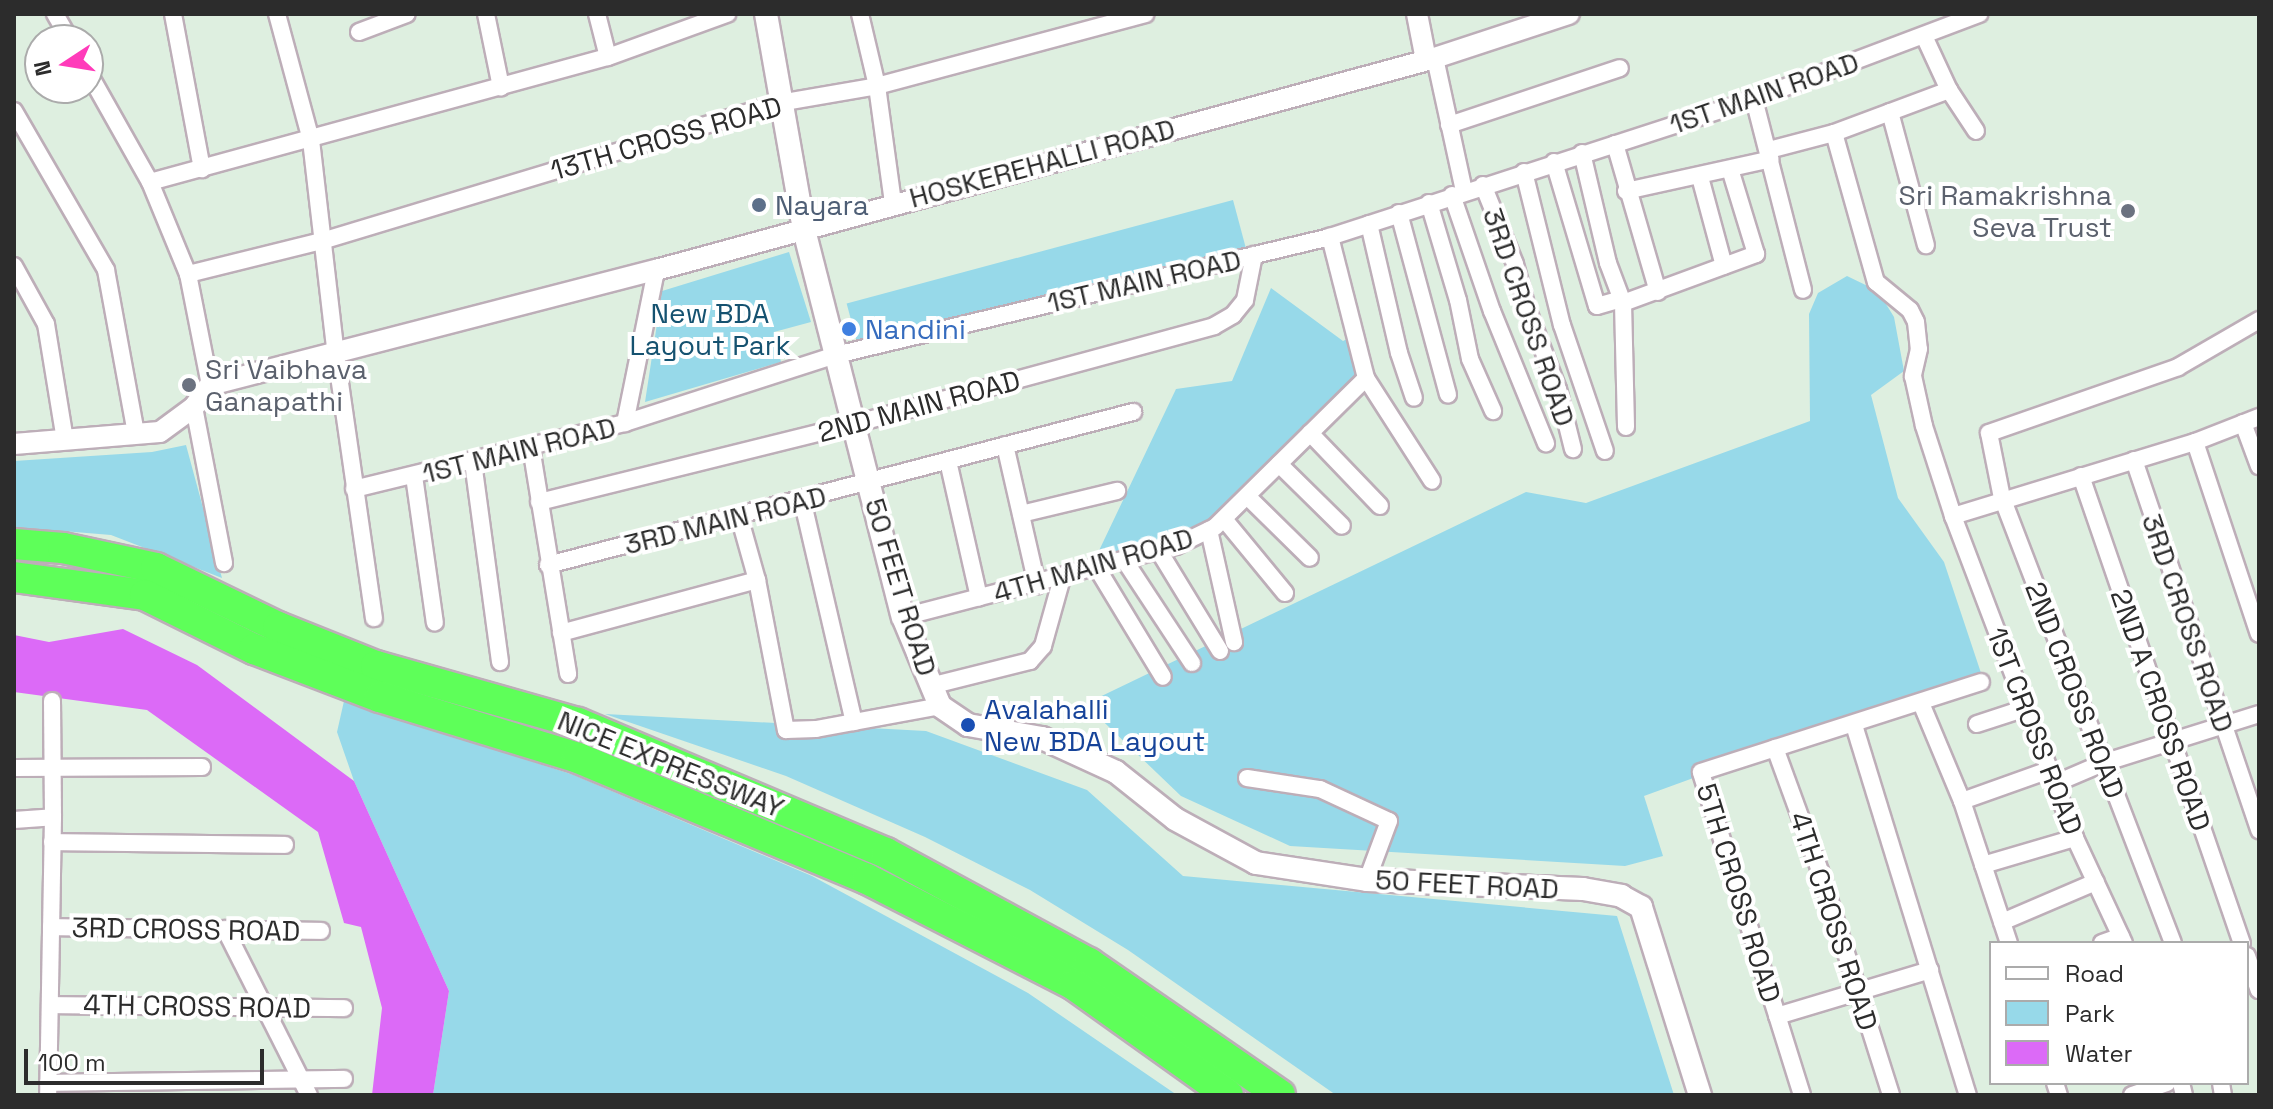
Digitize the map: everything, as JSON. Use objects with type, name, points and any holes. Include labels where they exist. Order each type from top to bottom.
[{"type":"highway","name":"NICE EXPRESSWAY","points":[[14,544],[63,548],[156,568],[278,627],[376,666],[578,723],[886,853],[1089,963],[1280,1095]]},
{"type":"highway","name":"NICE EXPRESSWAY","points":[[14,577],[145,595],[254,649],[380,697],[578,758],[867,879],[1074,985],[1228,1095]]},
{"type":"main road","name":"50 FEET ROAD","points":[[766,14],[779,103],[804,230],[903,617],[940,706],[968,725],[1042,738],[1116,772],[1175,819],[1256,863],[1367,880],[1583,889],[1621,896],[1641,907],[1700,1095]]},
{"type":"street","points":[[173,14],[202,169]]},
{"type":"street","points":[[277,14],[311,140],[336,355],[374,618]]},
{"type":"street","points":[[359,32],[407,14]]},
{"type":"street","points":[[486,14],[501,87]]},
{"type":"street","points":[[597,14],[608,57]]},
{"type":"street","points":[[150,182],[608,57],[727,14]]},
{"type":"street","points":[[860,14],[877,86],[893,203]]},
{"type":"street","name":"13TH CROSS ROAD","points":[[188,274],[325,240],[779,103],[877,86],[1146,14]]},
{"type":"street","points":[[1417,14],[1449,125],[1458,193],[1492,311],[1546,443]]},
{"type":"street","name":"HOSKEREHALLI ROAD","points":[[210,385],[336,355],[804,230],[893,203],[1430,59],[1531,19],[1569,14]]},
{"type":"street","name":"1ST MAIN ROAD","points":[[354,489],[625,423],[836,355],[1330,237],[1754,99],[1979,14]]},
{"type":"street","points":[[1924,36],[1949,90],[1976,131]]},
{"type":"street","points":[[1449,125],[1620,68]]},
{"type":"street","points":[[1626,191],[1730,169],[1949,90]]},
{"type":"street","points":[[1754,99],[1803,290]]},
{"type":"street","points":[[14,444],[160,432],[194,407],[210,385],[188,274],[150,182],[104,100]]},
{"type":"street","points":[[14,111],[106,270],[116,310],[136,434]]},
{"type":"street","points":[[1890,112],[1926,245]]},
{"type":"street","name":"1ST CROSS ROAD","points":[[1834,133],[1876,282],[1910,310],[1916,322],[1919,349],[1913,376],[1924,426],[1953,516],[2075,838],[2123,940]]},
{"type":"street","points":[[1615,144],[1626,191],[1643,233],[1658,292]]},
{"type":"street","points":[[1582,153],[1608,263],[1623,301],[1626,427]]},
{"type":"street","points":[[1554,162],[1597,306],[1658,292],[1756,254],[1730,169]]},
{"type":"street","points":[[1524,172],[1562,325],[1605,451]]},
{"type":"street","points":[[1700,177],[1724,266]]},
{"type":"street","name":"3RD CROSS ROAD","points":[[1483,185],[1515,264],[1527,308],[1558,389],[1573,449]]},
{"type":"street","points":[[1429,203],[1458,300],[1470,359],[1493,411]]},
{"type":"street","points":[[1399,213],[1448,394]]},
{"type":"street","points":[[1369,224],[1399,353],[1414,398]]},
{"type":"street","points":[[1330,237],[1366,378],[1432,481]]},
{"type":"street","name":"2ND MAIN ROAD","points":[[539,502],[854,424],[1214,326],[1233,315],[1245,300],[1254,255]]},
{"type":"street","points":[[14,266],[46,324],[65,440]]},
{"type":"street","points":[[625,423],[656,270]]},
{"type":"street","name":"2ND CROSS ROAD","points":[[2172,941],[2002,498],[1989,433],[2178,367],[2259,320]]},
{"type":"street","name":"4TH MAIN ROAD","points":[[903,617],[1125,561],[1209,530],[1224,519],[1366,378]]},
{"type":"street","points":[[194,407],[224,563]]},
{"type":"street","name":"3RD MAIN ROAD","points":[[548,565],[1133,412]]},
{"type":"street","points":[[1953,516],[2002,498],[2195,442],[2251,420],[2259,466]]},
{"type":"street","points":[[1310,433],[1380,506]]},
{"type":"street","points":[[2195,442],[2259,634]]},
{"type":"street","points":[[1005,445],[1037,585]]},
{"type":"street","points":[[531,447],[568,674]]},
{"type":"street","name":"3RD CROSS ROAD","points":[[2134,460],[2259,830]]},
{"type":"street","points":[[948,461],[979,598]]},
{"type":"street","points":[[473,462],[500,662]]},
{"type":"street","points":[[1279,464],[1342,526]]},
{"type":"street","points":[[414,476],[435,623]]},
{"type":"street","name":"2ND A CROSS ROAD","points":[[2081,476],[2241,941]]},
{"type":"street","points":[[1021,514],[1117,491]]},
{"type":"street","points":[[1247,496],[1310,558]]},
{"type":"street","points":[[802,499],[854,722]]},
{"type":"street","points":[[739,516],[757,580],[786,730],[854,722],[940,706]]},
{"type":"street","points":[[1224,519],[1285,593]]},
{"type":"street","points":[[1159,551],[1227,646],[1209,530]]},
{"type":"street","points":[[1125,561],[1192,663]]},
{"type":"street","points":[[1097,568],[1163,677]]},
{"type":"street","points":[[930,686],[1030,661],[1043,646],[1062,578]]},
{"type":"street","points":[[561,633],[757,580]]},
{"type":"street","name":"5TH CROSS ROAD","points":[[1802,1095],[1701,772],[1981,682]]},
{"type":"street","points":[[52,701],[55,766],[48,1089],[305,1088],[344,1079]]},
{"type":"street","points":[[1921,703],[1962,801],[2008,941]]},
{"type":"street","points":[[1977,724],[2026,708]]},
{"type":"street","points":[[1962,801],[2172,743],[2259,714]]},
{"type":"street","points":[[1854,725],[1968,1095]]},
{"type":"street","name":"4TH CROSS ROAD","points":[[1775,748],[1891,1095]]},
{"type":"street","points":[[14,768],[202,767]]},
{"type":"street","points":[[1247,778],[1320,789],[1389,821],[1367,880]]},
{"type":"street","points":[[14,820],[53,817]]},
{"type":"street","points":[[1983,865],[2075,838]]},
{"type":"street","points":[[52,842],[285,845]]},
{"type":"street","points":[[2002,922],[2096,882]]},
{"type":"street","name":"3RD CROSS ROAD","points":[[51,927],[321,931]]},
{"type":"street","points":[[225,929],[305,1088]]},
{"type":"street","points":[[2249,962],[2259,990]]},
{"type":"street","points":[[1777,1016],[1930,970]]},
{"type":"street","name":"4TH CROSS ROAD","points":[[50,1005],[344,1008]]},
{"type":"street","points":[[2132,1095],[2161,1085]]},
{"type":"green space","points":[[1233,200],[1246,250],[860,354],[847,304]]},
{"type":"green space","name":"New BDA Layout Park","points":[[789,252],[811,322],[774,332],[781,362],[645,402],[662,291]]},
{"type":"green space","points":[[1847,276],[1878,291],[1894,317],[1904,371],[1871,395],[1898,498],[1944,562],[1981,673],[1644,796],[1663,856],[1625,866],[1290,846],[1181,796],[1085,704],[1526,492],[1586,503],[1810,421],[1809,314],[1818,293]]},
{"type":"green space","points":[[1271,288],[1343,341],[1353,336],[1362,376],[1208,526],[1095,559],[1176,389],[1232,381]]},
{"type":"green space","points":[[186,445],[222,578],[111,535],[14,527],[14,461],[152,452]]},
{"type":"green space","points":[[344,701],[574,775],[812,876],[1028,993],[1177,1095],[433,1095],[449,991],[354,781],[337,732]]},
{"type":"green space","points":[[605,714],[926,731],[1087,790],[1183,876],[1617,916],[1674,1095],[1336,1095],[1128,950],[1030,890],[925,837],[786,776]]},
{"type":"water","points":[[123,629],[197,665],[354,781],[449,991],[433,1095],[372,1095],[382,1008],[361,927],[344,923],[318,832],[147,710],[14,692],[14,635],[49,642]]},
{"type":"place","name":"Nayara","points":[[759,205]]},
{"type":"place","name":"Sri Ramakrishna Seva Trust","points":[[2128,211]]},
{"type":"place","name":"Nandini","points":[[849,329]]},
{"type":"place","name":"Sri Vaibhava Ganapathi","points":[[189,385]]},
{"type":"place","name":"Avalahalli New BDA Layout","points":[[968,725]]}]
